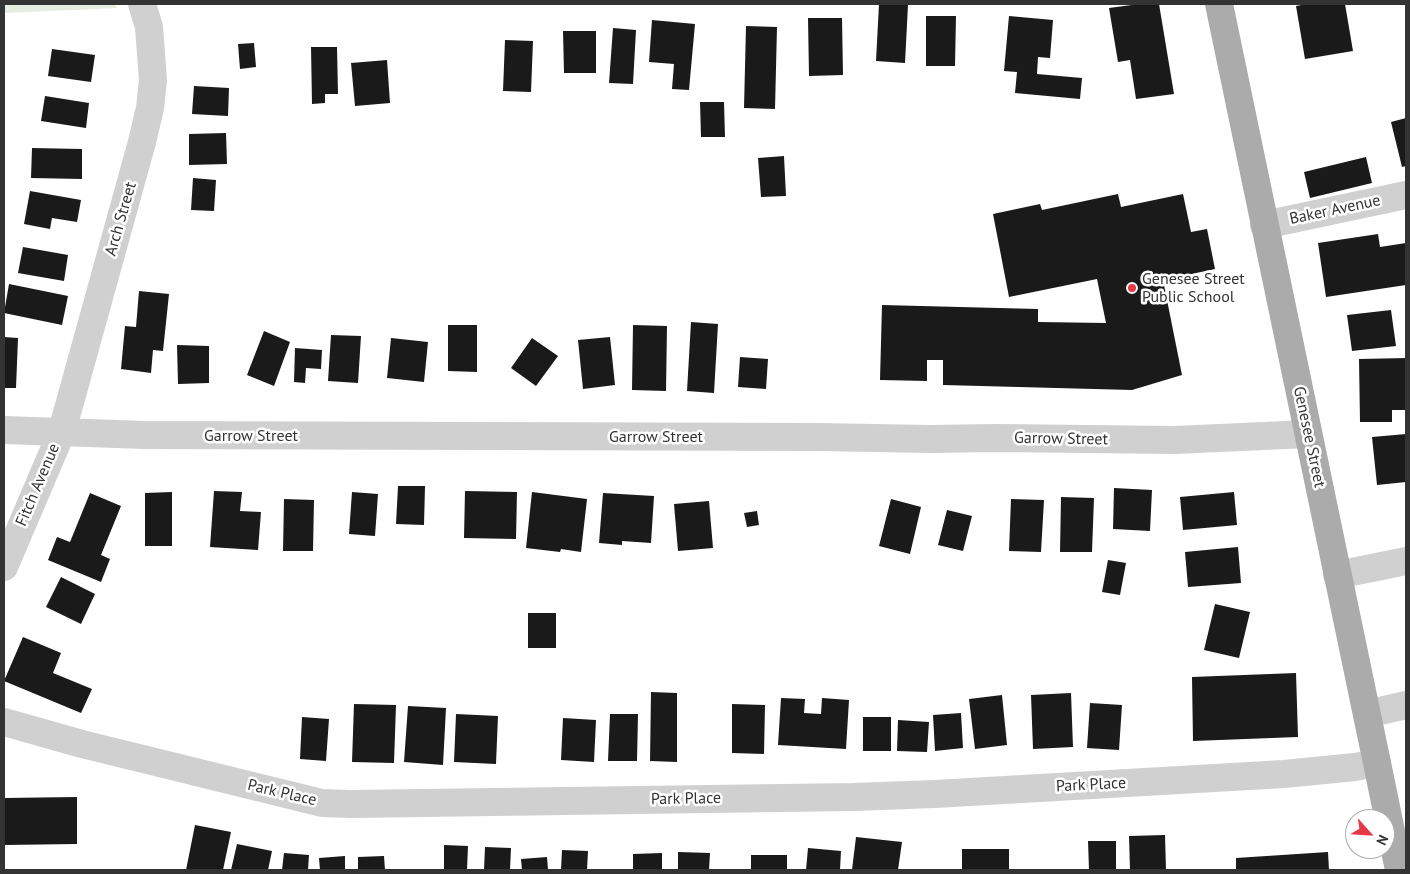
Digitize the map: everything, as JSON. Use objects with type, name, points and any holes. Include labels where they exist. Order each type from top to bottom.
[{"type":"main road","name":"Genesee Street","points":[[1219,4],[1377,763],[1397,824],[1398,870]]},
{"type":"street","name":"Arch Street","points":[[62,431],[150,108],[153,80],[149,27],[142,4]]},
{"type":"street","name":"Baker Avenue","points":[[1264,225],[1406,195]]},
{"type":"street","name":"Garrow Street","points":[[4,430],[145,436],[818,437],[1165,440],[1308,434]]},
{"type":"street","name":"Fitch Avenue","points":[[4,567],[62,431]]},
{"type":"street","points":[[1337,575],[1406,561]]},
{"type":"street","points":[[1367,714],[1406,705]]},
{"type":"street","name":"Park Place","points":[[4,722],[82,744],[322,803],[351,804],[926,795],[1284,774],[1377,763]]},
{"type":"shaded area","points":[[4,4],[114,4],[117,8],[4,13]]},
{"type":"building","points":[[879,4],[908,5],[905,63],[876,61]]},
{"type":"building","points":[[1139,4],[1159,4],[1174,94],[1136,99],[1130,60],[1118,62],[1109,8]]},
{"type":"building","points":[[1307,4],[1345,4],[1353,51],[1305,59],[1296,6]]},
{"type":"building","points":[[926,16],[956,16],[955,66],[926,66]]},
{"type":"building","points":[[1009,16],[1053,20],[1050,58],[1038,57],[1037,74],[1082,78],[1080,99],[1015,93],[1017,72],[1004,71]]},
{"type":"building","points":[[808,18],[842,18],[843,75],[809,76]]},
{"type":"building","points":[[652,20],[695,24],[689,90],[672,89],[674,64],[649,62]]},
{"type":"building","points":[[746,26],[777,27],[775,109],[744,108]]},
{"type":"building","points":[[613,28],[636,30],[633,84],[609,83]]},
{"type":"building","points":[[563,31],[596,31],[596,73],[564,73]]},
{"type":"building","points":[[505,40],[533,41],[531,92],[503,91]]},
{"type":"building","points":[[254,43],[256,67],[240,69],[238,44]]},
{"type":"building","points":[[311,47],[337,47],[338,94],[325,94],[325,103],[312,104]]},
{"type":"building","points":[[52,49],[95,55],[91,82],[48,76]]},
{"type":"building","points":[[387,60],[390,103],[355,106],[351,63]]},
{"type":"building","points":[[194,86],[229,88],[228,116],[192,114]]},
{"type":"building","points":[[45,96],[89,103],[86,128],[41,121]]},
{"type":"building","points":[[700,102],[724,102],[725,137],[701,137]]},
{"type":"building","points":[[1406,118],[1406,166],[1402,167],[1391,122]]},
{"type":"building","points":[[226,133],[227,164],[189,165],[189,134]]},
{"type":"building","points":[[32,148],[82,149],[82,179],[31,178]]},
{"type":"building","points":[[784,156],[786,196],[761,197],[758,158]]},
{"type":"building","points":[[1366,157],[1372,183],[1310,198],[1304,172]]},
{"type":"building","points":[[193,178],[216,180],[214,211],[191,210]]},
{"type":"building","points":[[30,191],[81,200],[77,222],[52,218],[50,229],[24,224]]},
{"type":"building","name":"Genesee Street Public School","points":[[1118,194],[1121,207],[1183,194],[1191,232],[1207,229],[1215,269],[1163,280],[1182,375],[1132,390],[943,385],[943,360],[927,360],[927,381],[880,380],[882,305],[1038,309],[1038,322],[1106,323],[1097,279],[1009,297],[993,214],[1040,204],[1042,210]]},
{"type":"building","points":[[1378,234],[1380,247],[1406,243],[1406,285],[1326,297],[1318,243]]},
{"type":"building","points":[[23,247],[68,255],[64,281],[18,273]]},
{"type":"building","points":[[9,284],[68,296],[62,325],[4,313]]},
{"type":"building","points":[[139,291],[169,294],[163,351],[153,350],[151,373],[121,369],[125,326],[136,327]]},
{"type":"building","points":[[1391,310],[1396,346],[1352,351],[1347,315]]},
{"type":"building","points":[[691,322],[718,324],[714,393],[687,391]]},
{"type":"building","points":[[448,325],[477,325],[477,372],[448,371]]},
{"type":"building","points":[[633,325],[667,326],[666,391],[632,390]]},
{"type":"building","points":[[264,331],[290,342],[274,386],[247,375]]},
{"type":"building","points":[[331,335],[361,336],[358,383],[328,381]]},
{"type":"building","points":[[4,337],[18,338],[16,388],[4,388]]},
{"type":"building","points":[[610,337],[615,385],[583,389],[578,340]]},
{"type":"building","points":[[391,338],[428,342],[424,382],[387,378]]},
{"type":"building","points":[[532,338],[558,356],[536,386],[511,368]]},
{"type":"building","points":[[177,345],[209,346],[209,383],[178,384]]},
{"type":"building","points":[[295,348],[322,350],[321,369],[306,368],[305,383],[294,382]]},
{"type":"building","points":[[740,357],[768,359],[766,389],[738,387]]},
{"type":"building","points":[[1406,358],[1406,410],[1392,410],[1392,422],[1360,422],[1359,359]]},
{"type":"building","points":[[1406,434],[1406,482],[1377,485],[1372,437]]},
{"type":"building","points":[[398,486],[425,486],[424,525],[396,524]]},
{"type":"building","points":[[1114,488],[1152,490],[1150,531],[1113,529]]},
{"type":"building","points":[[214,491],[242,492],[240,511],[261,512],[258,550],[210,547]]},
{"type":"building","points":[[465,491],[517,492],[516,539],[464,538]]},
{"type":"building","points":[[172,492],[172,546],[145,546],[145,493]]},
{"type":"building","points":[[352,492],[378,494],[375,536],[349,534]]},
{"type":"building","points":[[532,492],[587,499],[581,552],[561,549],[560,552],[526,548]]},
{"type":"building","points":[[1234,492],[1237,525],[1183,530],[1180,497]]},
{"type":"building","points":[[90,493],[121,506],[101,555],[110,559],[101,582],[48,560],[57,537],[70,542]]},
{"type":"building","points":[[603,493],[654,496],[651,543],[622,541],[622,545],[599,543]]},
{"type":"building","points":[[1061,497],[1094,498],[1092,552],[1060,552]]},
{"type":"building","points":[[284,499],[314,500],[313,551],[283,551]]},
{"type":"building","points":[[891,499],[921,507],[910,554],[879,546]]},
{"type":"building","points":[[1011,499],[1044,500],[1041,552],[1009,551]]},
{"type":"building","points":[[709,501],[713,548],[678,551],[674,504]]},
{"type":"building","points":[[947,510],[972,516],[963,551],[938,545]]},
{"type":"building","points":[[757,511],[759,525],[747,527],[744,513]]},
{"type":"building","points":[[1238,547],[1241,583],[1188,587],[1185,552]]},
{"type":"building","points":[[1108,560],[1126,563],[1120,595],[1102,592]]},
{"type":"building","points":[[61,577],[95,594],[81,624],[46,607]]},
{"type":"building","points":[[1215,604],[1250,612],[1239,658],[1204,650]]},
{"type":"building","points":[[528,613],[556,613],[556,648],[528,648]]},
{"type":"building","points":[[23,637],[61,653],[53,673],[92,689],[81,713],[4,681]]},
{"type":"building","points":[[1296,673],[1298,737],[1193,741],[1192,677]]},
{"type":"building","points":[[651,692],[677,693],[677,762],[650,761]]},
{"type":"building","points":[[1071,693],[1073,747],[1033,749],[1031,695]]},
{"type":"building","points":[[1002,695],[1007,745],[975,749],[969,699]]},
{"type":"building","points":[[781,698],[805,699],[804,713],[821,714],[822,698],[849,700],[846,749],[778,745]]},
{"type":"building","points":[[1090,703],[1122,705],[1119,750],[1087,748]]},
{"type":"building","points":[[354,704],[396,705],[394,763],[352,762]]},
{"type":"building","points":[[732,704],[765,705],[764,754],[732,753]]},
{"type":"building","points":[[408,706],[446,708],[443,765],[404,762]]},
{"type":"building","points":[[961,713],[963,748],[935,751],[933,715]]},
{"type":"building","points":[[456,714],[498,716],[496,764],[454,762]]},
{"type":"building","points":[[610,714],[638,714],[637,761],[608,761]]},
{"type":"building","points":[[302,717],[329,719],[326,761],[300,759]]},
{"type":"building","points":[[863,717],[891,717],[891,751],[863,751]]},
{"type":"building","points":[[563,718],[596,720],[594,762],[561,760]]},
{"type":"building","points":[[898,720],[929,722],[927,752],[897,751]]},
{"type":"building","points":[[77,797],[77,844],[4,845],[4,798]]},
{"type":"building","points":[[195,825],[231,832],[223,870],[186,870]]},
{"type":"building","points":[[1165,835],[1166,870],[1130,870],[1129,836]]},
{"type":"building","points":[[856,837],[902,842],[898,870],[852,870]]},
{"type":"building","points":[[1088,841],[1116,841],[1116,870],[1089,870]]},
{"type":"building","points":[[237,844],[272,851],[268,870],[231,870]]},
{"type":"building","points":[[444,845],[468,846],[467,870],[444,870]]},
{"type":"building","points":[[485,847],[511,848],[510,870],[484,870]]},
{"type":"building","points":[[808,848],[841,851],[840,870],[806,870]]},
{"type":"building","points":[[962,849],[1009,849],[1009,870],[962,870]]},
{"type":"building","points":[[562,850],[588,851],[587,870],[561,870]]},
{"type":"building","points":[[678,852],[710,853],[709,870],[678,870]]},
{"type":"building","points":[[1328,852],[1329,870],[1236,870],[1236,858]]},
{"type":"building","points":[[284,853],[309,855],[308,870],[282,870]]},
{"type":"building","points":[[662,853],[662,870],[633,870],[633,854]]},
{"type":"building","points":[[751,855],[787,855],[787,870],[751,870]]},
{"type":"building","points":[[345,856],[345,870],[320,870],[319,858]]},
{"type":"building","points":[[384,856],[385,870],[358,870],[358,857]]},
{"type":"building","points":[[547,857],[548,870],[522,870],[521,859]]},
{"type":"place","name":"Genesee Street Public School","points":[[1132,288]]}]
